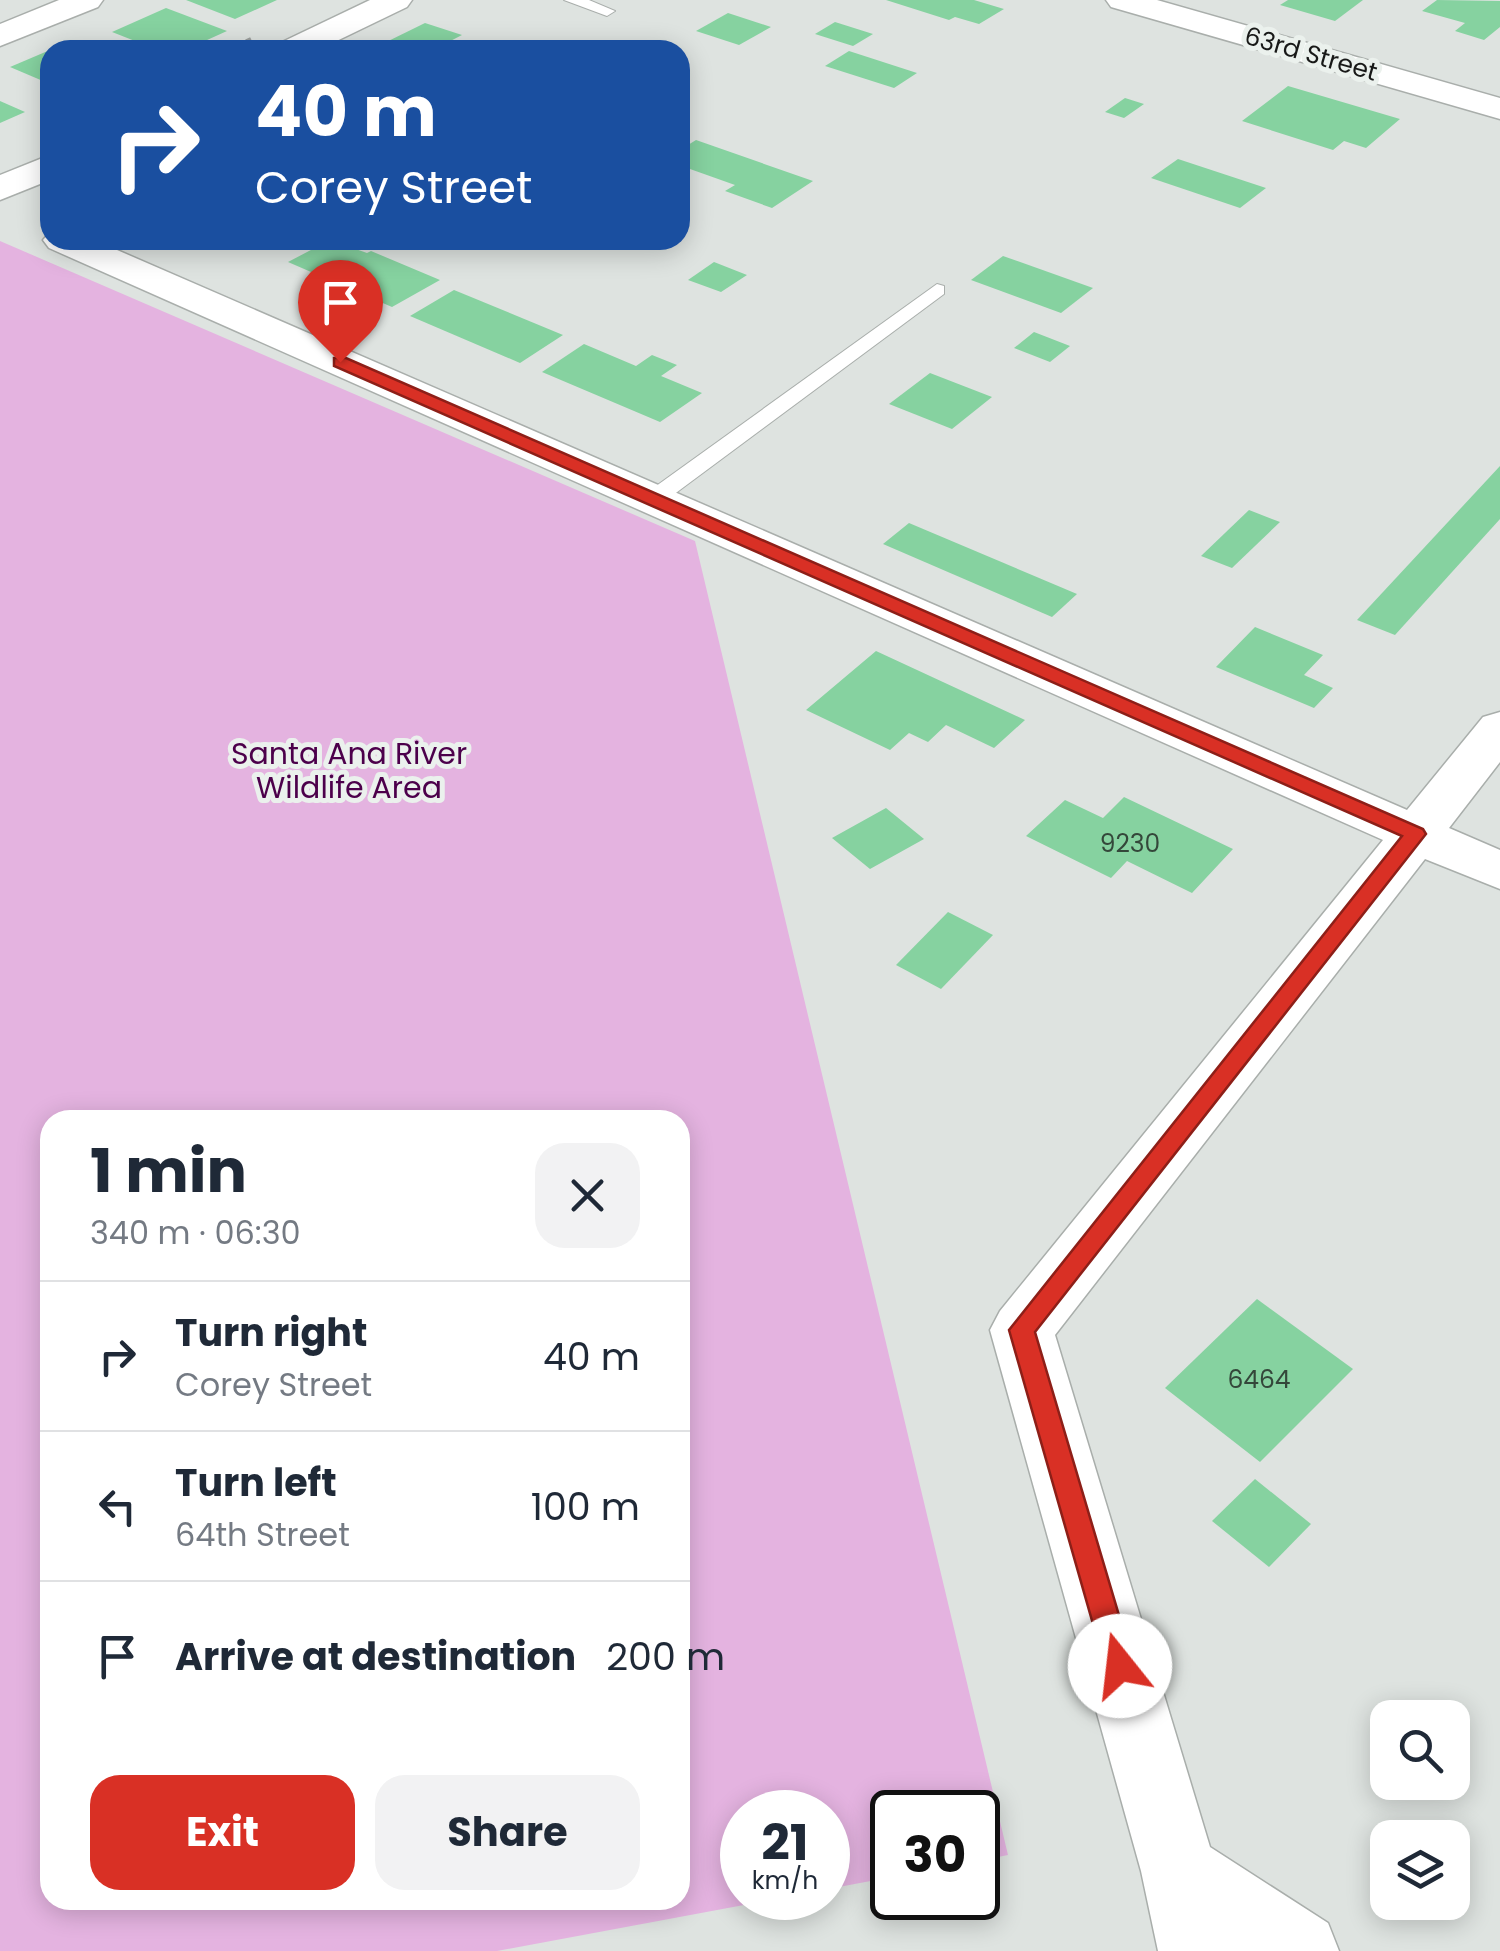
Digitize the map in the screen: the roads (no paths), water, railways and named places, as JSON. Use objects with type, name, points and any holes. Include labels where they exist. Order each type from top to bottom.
[{"type":"street","points":[[0,36],[87,0]]},
{"type":"street","points":[[313,40],[396,0]]},
{"type":"street","name":"63rd Street","points":[[1122,0],[1500,109]]},
{"type":"street","points":[[26,220],[40,188]]},
{"type":"street","points":[[93,250],[1500,871]]},
{"type":"street","points":[[1196,1951],[1180,1872],[1022,1330],[1500,728]]},
{"type":"street","points":[[1180,1872],[1300,1951]]},
{"type":"lane","points":[[572,0],[607,11]]},
{"type":"lane","points":[[653,499],[936,290]]},
{"type":"park label","name":"Santa Ana River Wildlife Area","points":[[349,770]]}]
